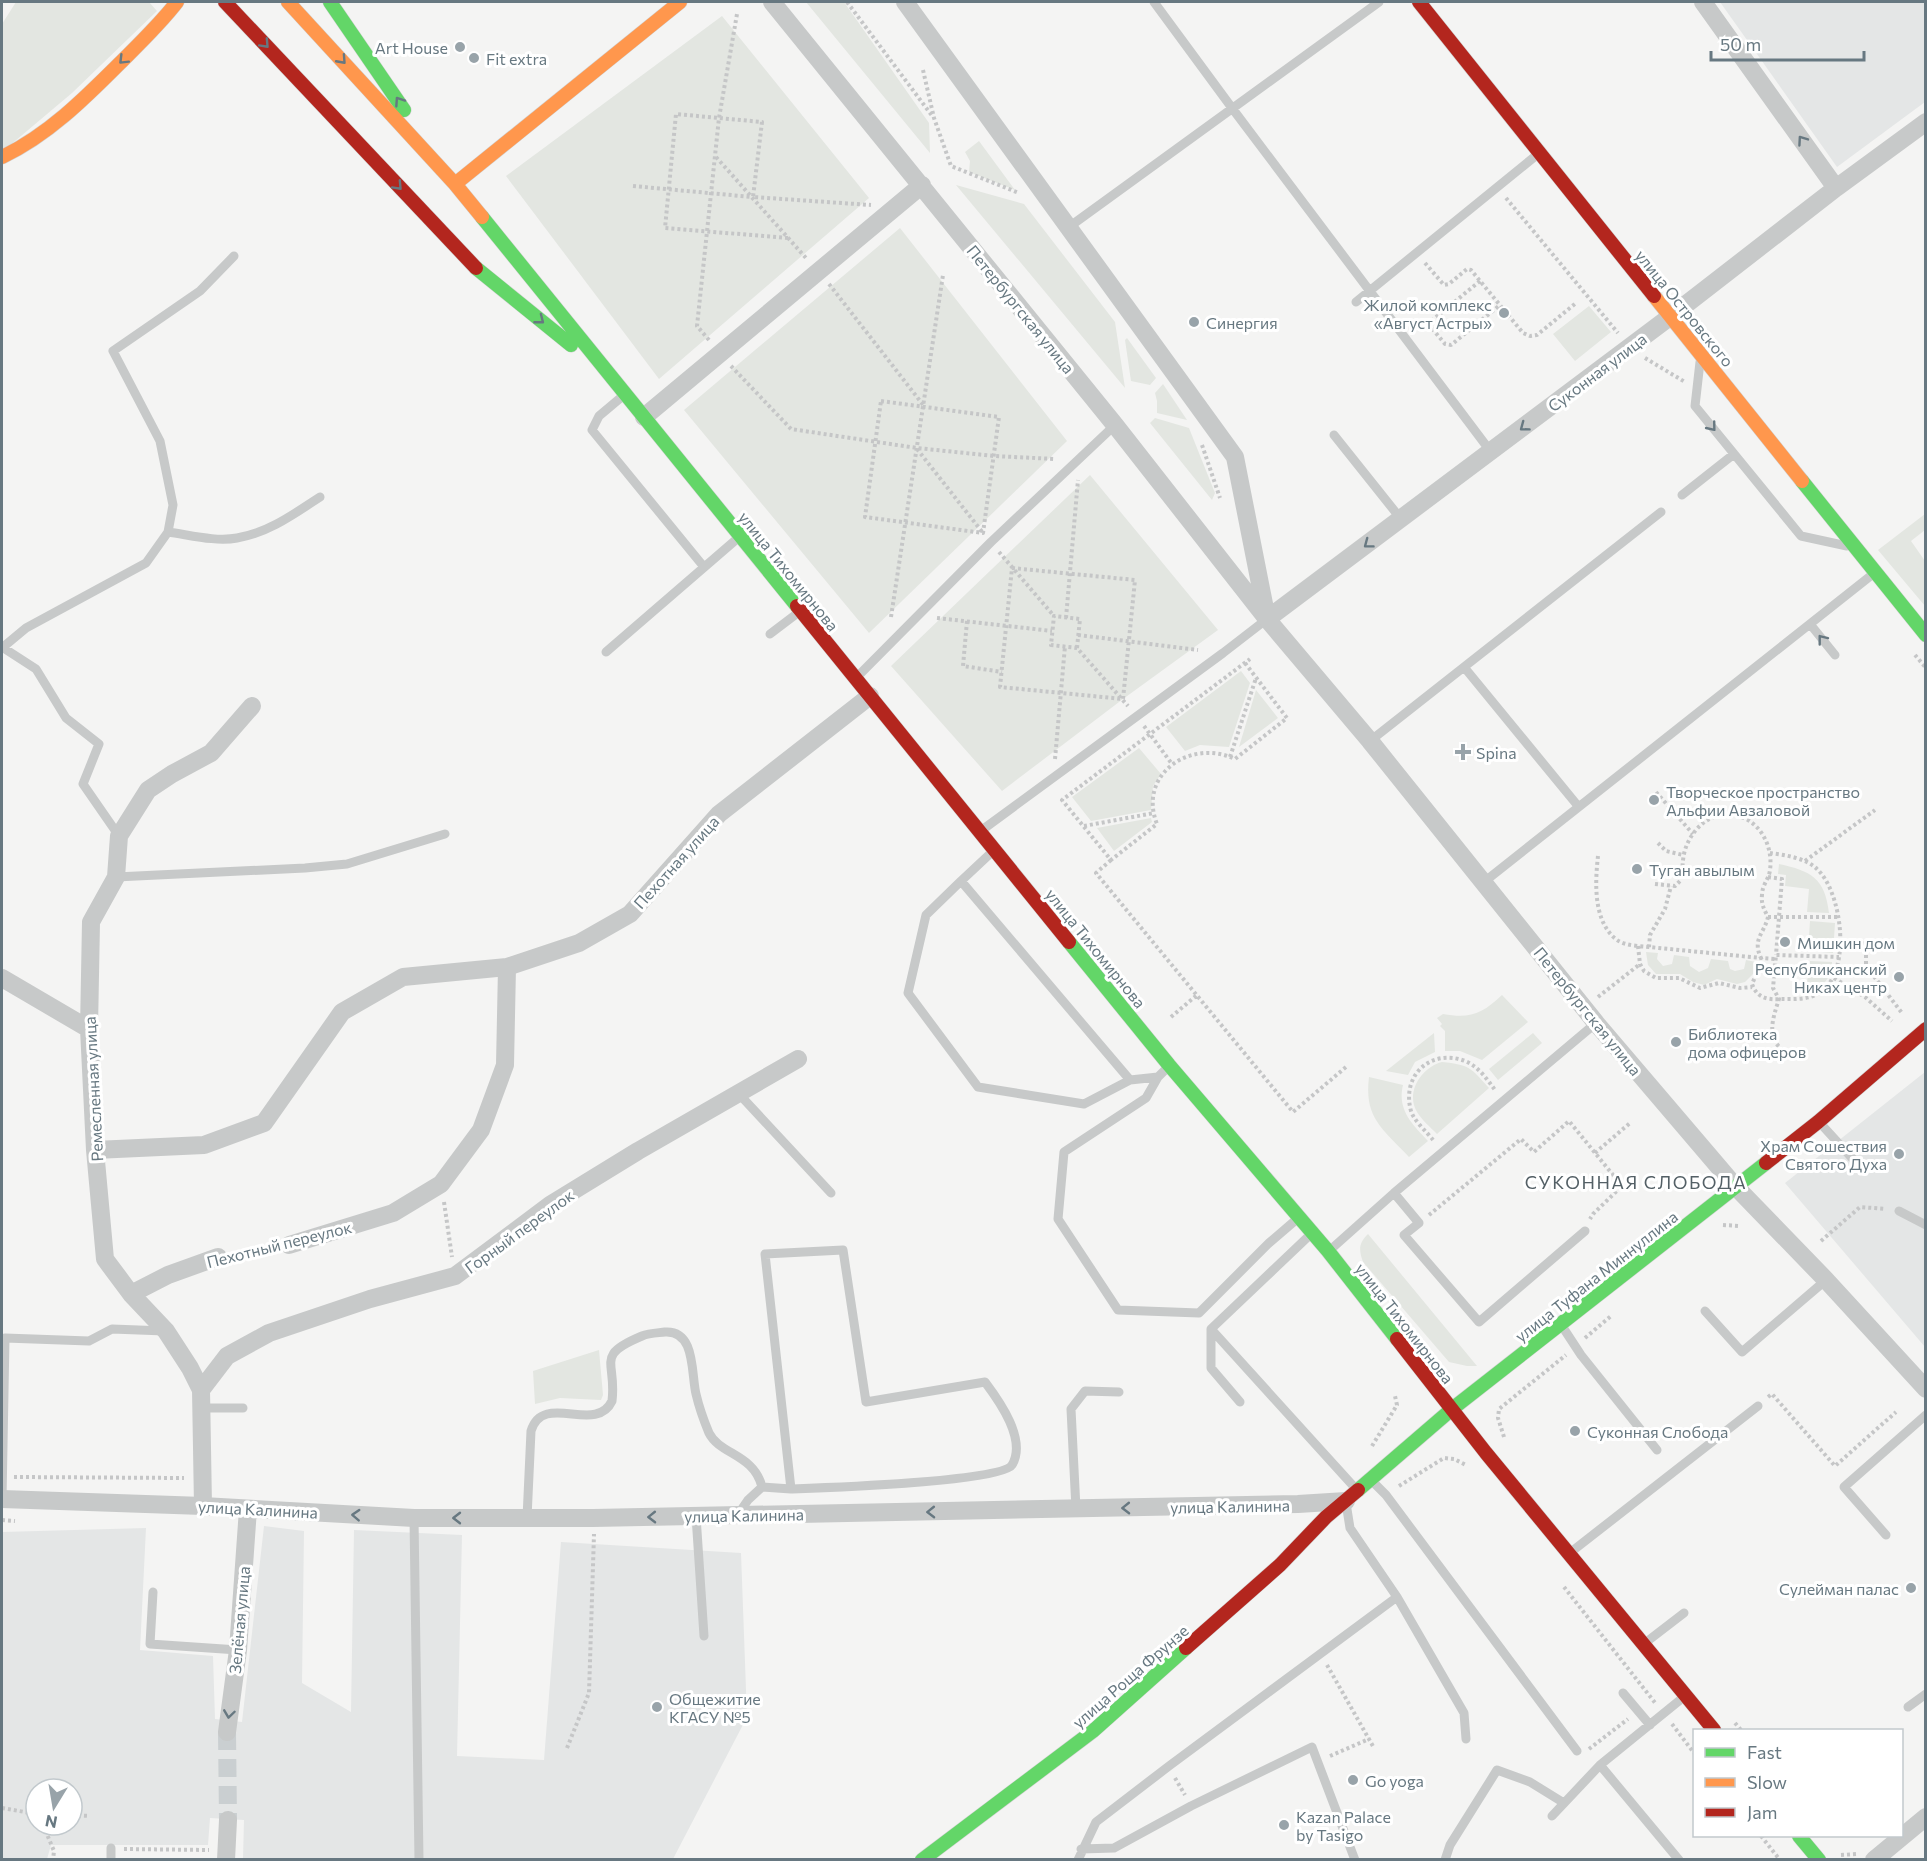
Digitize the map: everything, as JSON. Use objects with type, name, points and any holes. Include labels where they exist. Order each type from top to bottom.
[{"type":"main road","points":[[2,157],[31,141],[87,96],[165,19],[177,2]]},
{"type":"main road","points":[[225,2],[470,263],[608,373]]},
{"type":"main road","points":[[288,2],[455,184]]},
{"type":"main road","points":[[330,2],[455,184]]},
{"type":"main road","name":"улица Островского","points":[[1419,2],[1926,635]]},
{"type":"main road","points":[[455,184],[677,3]]},
{"type":"main road","name":"улица Тихомирнова","points":[[455,184],[1169,1065],[1328,1251],[1452,1409],[1712,1729]]},
{"type":"main road","name":"улица Туфана Миннуллина","points":[[1452,1409],[1818,1122],[1926,1029]]},
{"type":"main road","points":[[1351,1496],[1452,1409]]},
{"type":"main road","name":"улица Роща Фрунзе","points":[[922,1860],[1093,1731],[1280,1565],[1326,1517],[1351,1496]]},
{"type":"main road","points":[[1800,1837],[1819,1860]]},
{"type":"street","name":"Петербургская улица","points":[[772,2],[922,185],[1267,619],[1370,741],[1591,1015],[1736,1186],[1926,1389]]},
{"type":"street","name":"Петербургская улица","points":[[905,2],[1235,457],[1267,619]]},
{"type":"street","points":[[1703,2],[1836,188]]},
{"type":"street","name":"Суконная улица","points":[[1267,619],[1926,122]]},
{"type":"street","points":[[644,417],[922,185]]},
{"type":"street","name":"Пехотная улица","points":[[95,1150],[204,1145],[264,1123],[342,1012],[404,977],[507,967],[579,943],[630,914],[719,814],[870,696]]},
{"type":"street","name":"Ремесленная улица","points":[[203,1506],[201,1399],[190,1368],[165,1331],[130,1294],[105,1259],[95,1150],[89,1029],[91,922],[116,877],[119,837],[148,790],[211,753],[252,706]]},
{"type":"street","name":"Пехотный переулок","points":[[289,1245],[393,1213],[441,1184],[481,1130],[505,1065],[507,967]]},
{"type":"street","points":[[2,978],[89,1029]]},
{"type":"street","name":"Горный переулок","points":[[201,1399],[227,1356],[269,1333],[370,1299],[455,1276],[550,1205],[638,1151],[798,1059]]},
{"type":"street","name":"Пехотный переулок","points":[[130,1294],[168,1275],[218,1257]]},
{"type":"street","name":"улица Калинина","points":[[2,1499],[203,1506],[414,1518],[593,1518],[1298,1504],[1351,1496]]},
{"type":"street","name":"Зелёная улица","points":[[227,1732],[238,1650],[248,1509]]},
{"type":"street","points":[[1903,1832],[1926,1817]]},
{"type":"street","points":[[227,1855],[228,1820]]},
{"type":"street","points":[[1869,1854],[1895,1837]]},
{"type":"lane","points":[[1154,2],[1491,452]]},
{"type":"lane","points":[[1069,226],[1379,2]]},
{"type":"lane","points":[[1356,302],[1540,152]]},
{"type":"lane","points":[[119,837],[83,784],[99,744],[66,718],[36,669],[2,648],[26,628],[147,563],[168,532],[173,505],[160,441],[113,351],[200,291],[234,256]]},
{"type":"lane","points":[[1701,354],[1695,406],[1801,536],[1856,548]]},
{"type":"lane","points":[[625,394],[599,416],[592,430],[704,567]]},
{"type":"lane","points":[[855,678],[992,542],[1115,426]]},
{"type":"lane","points":[[1334,435],[1401,519]]},
{"type":"lane","points":[[1682,495],[1734,454]]},
{"type":"lane","points":[[168,532],[237,538],[272,527],[320,497]]},
{"type":"lane","points":[[1370,741],[1661,513]]},
{"type":"lane","points":[[606,652],[740,536]]},
{"type":"lane","points":[[1484,882],[1875,572]]},
{"type":"lane","points":[[770,634],[800,611]]},
{"type":"lane","points":[[980,831],[1267,619]]},
{"type":"lane","points":[[1810,624],[1835,655]]},
{"type":"lane","points":[[1464,667],[1578,807]]},
{"type":"lane","points":[[116,877],[347,864],[445,834]]},
{"type":"lane","points":[[995,849],[926,915],[908,993],[978,1087],[1084,1104],[1130,1080],[1158,1077]]},
{"type":"lane","points":[[961,881],[1130,1080]]},
{"type":"lane","points":[[1328,1251],[1591,1015]]},
{"type":"lane","points":[[1169,1065],[1158,1077],[1146,1098],[1064,1152],[1058,1219],[1118,1310],[1199,1313],[1269,1243],[1299,1217]]},
{"type":"lane","points":[[739,1094],[831,1193]]},
{"type":"lane","points":[[1818,1122],[1863,1170]]},
{"type":"lane","points":[[1394,1193],[1419,1223],[1404,1235],[1479,1322],[1585,1231]]},
{"type":"lane","points":[[1899,1211],[1926,1226]]},
{"type":"lane","points":[[1240,1402],[1211,1368],[1211,1329],[1312,1232]]},
{"type":"lane","points":[[738,1516],[748,1500],[762,1487],[791,1489],[956,1479],[1003,1472],[1011,1467],[1016,1457],[1017,1446],[1002,1404],[985,1382],[866,1401],[843,1250],[765,1254],[791,1489]]},
{"type":"lane","points":[[1705,1311],[1742,1352],[1826,1280]]},
{"type":"lane","points":[[1561,1323],[1576,1347],[1658,1450]]},
{"type":"lane","points":[[2,1499],[5,1338],[89,1341],[112,1329],[165,1331]]},
{"type":"lane","points":[[1211,1329],[1351,1496],[1350,1528],[1397,1597],[1464,1713],[1466,1739]]},
{"type":"lane","points":[[526,1518],[531,1431],[534,1424],[542,1415],[551,1413],[595,1415],[603,1412],[612,1401],[610,1368],[613,1354],[618,1346],[652,1333],[674,1333],[683,1338],[691,1355],[695,1393],[710,1433],[720,1445],[748,1464],[759,1478],[762,1487]]},
{"type":"lane","points":[[1076,1509],[1071,1408],[1085,1391],[1119,1392]]},
{"type":"lane","points":[[201,1399],[243,1408]]},
{"type":"lane","points":[[1569,1554],[1758,1406]]},
{"type":"lane","points":[[1886,1535],[1844,1487],[1926,1415]]},
{"type":"lane","points":[[1370,1479],[1386,1495],[1577,1751]]},
{"type":"lane","points":[[696,1516],[704,1636]]},
{"type":"lane","points":[[414,1518],[419,1860]]},
{"type":"lane","points":[[153,1592],[150,1644],[238,1650]]},
{"type":"lane","points":[[1078,1860],[1096,1822],[1397,1597]]},
{"type":"lane","points":[[1644,1644],[1684,1613]]},
{"type":"lane","points":[[1623,1693],[1650,1725]]},
{"type":"lane","points":[[1908,1707],[1926,1694]]},
{"type":"lane","points":[[1552,1816],[1600,1765],[1686,1696]]},
{"type":"lane","points":[[1082,1850],[1114,1848],[1191,1806],[1312,1748],[1355,1860]]},
{"type":"lane","points":[[1600,1765],[1679,1860]]},
{"type":"lane","points":[[1445,1860],[1450,1845],[1497,1770],[1530,1782],[1564,1803]]},
{"type":"lane","points":[[111,1848],[111,1860]]},
{"type":"path","points":[[847,2],[934,118]]},
{"type":"path","points":[[923,70],[934,118],[951,166],[1024,195]]},
{"type":"path","points":[[753,197],[762,122],[676,114],[665,228],[788,238]]},
{"type":"path","points":[[633,186],[871,205]]},
{"type":"path","points":[[1425,264],[1444,285],[1449,284],[1467,269],[1471,270],[1523,333],[1530,336],[1537,334],[1576,303]]},
{"type":"path","points":[[891,617],[943,275]]},
{"type":"path","points":[[1480,281],[1432,320],[1430,326],[1445,344],[1449,345],[1500,305]]},
{"type":"path","points":[[881,401],[999,417],[983,533],[865,517],[881,401]]},
{"type":"path","points":[[1198,434],[1220,498]]},
{"type":"path","points":[[917,448],[983,533],[1054,616],[1080,619],[1077,648]]},
{"type":"path","points":[[1066,618],[1078,480]]},
{"type":"path","points":[[1012,568],[1135,580],[1123,699]]},
{"type":"path","points":[[1012,568],[1000,687],[1123,699]]},
{"type":"path","points":[[1054,616],[1051,645],[1077,648],[1123,699]]},
{"type":"path","points":[[936,618],[1052,631]]},
{"type":"path","points":[[967,621],[963,666],[1002,672]]},
{"type":"path","points":[[1078,635],[1198,650]]},
{"type":"path","points":[[1055,759],[1065,646]]},
{"type":"path","points":[[1111,860],[1062,800],[1250,659]]},
{"type":"path","points":[[1245,663],[1287,718],[1235,759],[1218,752],[1195,753],[1178,759],[1166,770],[1157,785],[1154,813],[1157,824],[1096,873],[1293,1112],[1346,1067]]},
{"type":"path","points":[[1230,757],[1256,678]]},
{"type":"path","points":[[1150,735],[1172,764]]},
{"type":"path","points":[[1656,792],[1693,834]]},
{"type":"path","points":[[1805,861],[1875,810]]},
{"type":"path","points":[[1084,826],[1154,813]]},
{"type":"path","points":[[1655,884],[1671,886],[1680,881],[1687,843],[1710,818],[1732,814],[1743,816],[1762,832],[1770,853],[1770,872],[1762,887],[1762,903],[1768,917],[1759,937],[1758,951],[1762,962],[1753,979],[1752,987],[1757,995],[1764,999],[1800,999],[1820,993],[1834,978],[1840,948],[1838,917],[1825,878],[1817,868],[1805,861],[1770,853]]},
{"type":"path","points":[[1658,843],[1666,851],[1683,855]]},
{"type":"path","points":[[1598,856],[1596,873],[1598,901],[1604,923],[1617,940],[1627,945],[1761,958],[1839,957]]},
{"type":"path","points":[[1768,878],[1782,879],[1773,988],[1779,999],[1772,1033],[1777,1046],[1788,1054]]},
{"type":"path","points":[[1649,947],[1650,935],[1665,909],[1671,886]]},
{"type":"path","points":[[1768,917],[1838,917]]},
{"type":"path","points":[[1840,948],[1866,943],[1877,944]]},
{"type":"path","points":[[1866,943],[1866,966],[1902,1013]]},
{"type":"path","points":[[1638,946],[1640,964],[1644,971],[1656,978],[1679,978],[1700,988],[1719,983],[1740,988],[1752,987]]},
{"type":"path","points":[[1591,1015],[1640,964]]},
{"type":"path","points":[[1834,978],[1865,997],[1892,1021]]},
{"type":"path","points":[[1171,1017],[1197,995]]},
{"type":"path","points":[[1433,1140],[1411,1113],[1408,1097],[1412,1081],[1420,1067],[1434,1059],[1450,1058],[1467,1061],[1482,1072],[1496,1090]]},
{"type":"path","points":[[1419,1223],[1521,1139],[1534,1152],[1569,1121],[1622,1186],[1593,1214],[1585,1231]]},
{"type":"path","points":[[1595,1153],[1630,1123]]},
{"type":"path","points":[[441,1184],[455,1276]]},
{"type":"path","points":[[1821,1241],[1860,1207],[1899,1211]]},
{"type":"path","points":[[1716,1225],[1740,1226]]},
{"type":"path","name":"Пехотный переулок","points":[[218,1257],[289,1245]]},
{"type":"path","points":[[1505,1438],[1500,1429],[1499,1409],[1619,1309]]},
{"type":"path","points":[[1758,1406],[1772,1394],[1835,1466],[1896,1413]]},
{"type":"path","points":[[1371,1448],[1397,1405],[1395,1396]]},
{"type":"path","points":[[1386,1495],[1444,1458],[1454,1459],[1470,1467]]},
{"type":"path","points":[[3,1477],[203,1478]]},
{"type":"path","points":[[567,1748],[589,1693],[593,1518]]},
{"type":"path","points":[[1557,1578],[1693,1750]]},
{"type":"path","points":[[1320,1654],[1374,1748]]},
{"type":"path","points":[[1577,1751],[1587,1750],[1597,1744],[1652,1700]]},
{"type":"path","points":[[1734,1721],[1740,1729]]},
{"type":"path","points":[[1318,1761],[1369,1739]]},
{"type":"path","points":[[1169,1766],[1191,1806]]},
{"type":"path","points":[[2,1808],[24,1812]]},
{"type":"path","points":[[84,1816],[90,1816]]},
{"type":"path","points":[[48,1837],[54,1851],[52,1860]]},
{"type":"path","points":[[1762,1837],[1780,1860]]},
{"type":"path","points":[[111,1848],[227,1855]]},
{"type":"path","points":[[1836,1849],[1841,1855],[1869,1854]]},
{"type":"shaded area","points":[[16,2],[149,2],[157,11],[72,93],[2,152],[2,24]]},
{"type":"shaded area","points":[[806,2],[844,2],[929,123],[930,153]]},
{"type":"shaded area","points":[[1720,2],[1925,2],[1925,102],[1837,167]]},
{"type":"shaded area","points":[[722,16],[869,198],[659,379],[506,176]]},
{"type":"shaded area","points":[[979,141],[1015,190],[969,172],[970,161],[965,152]]},
{"type":"shaded area","points":[[956,185],[1024,204],[1115,322],[1125,388]]},
{"type":"shaded area","points":[[900,228],[1067,441],[869,633],[684,410]]},
{"type":"shaded area","points":[[1589,306],[1611,332],[1575,361],[1553,334]]},
{"type":"shaded area","points":[[1127,338],[1156,378],[1150,385],[1131,381],[1125,340]]},
{"type":"shaded area","points":[[1163,384],[1187,420],[1157,413],[1155,393]]},
{"type":"shaded area","points":[[1155,418],[1189,428],[1215,493],[1212,500],[1150,423]]},
{"type":"shaded area","points":[[1090,475],[1218,630],[1002,791],[891,666]]},
{"type":"shaded area","points":[[1925,514],[1925,530],[1911,541],[1925,561],[1925,606],[1878,550]]},
{"type":"shaded area","points":[[1241,671],[1250,683],[1229,747],[1200,745],[1185,751],[1166,727]]},
{"type":"shaded area","points":[[1256,690],[1278,718],[1239,747]]},
{"type":"shaded area","points":[[1139,748],[1161,774],[1153,786],[1151,810],[1091,821],[1072,797]]},
{"type":"shaded area","points":[[1151,818],[1152,822],[1114,851],[1097,828]]},
{"type":"shaded area","points":[[1779,864],[1808,873],[1814,878],[1824,892],[1829,913],[1807,912],[1809,889],[1785,886],[1786,875],[1778,874]]},
{"type":"shaded area","points":[[1810,921],[1835,923],[1833,953],[1808,951]]},
{"type":"shaded area","points":[[1646,952],[1658,953],[1657,959],[1663,966],[1672,964],[1674,955],[1689,957],[1690,966],[1699,972],[1708,968],[1711,959],[1728,961],[1730,969],[1735,971],[1744,969],[1746,960],[1756,962],[1755,972],[1745,982],[1737,984],[1717,979],[1704,985],[1693,982],[1680,974],[1656,974],[1648,965]]},
{"type":"shaded area","points":[[1810,961],[1832,962],[1832,968],[1822,985],[1806,989]]},
{"type":"shaded area","points":[[1502,995],[1528,1022],[1482,1060],[1460,1051],[1445,1051],[1445,1031],[1437,1018],[1443,1014],[1461,1016],[1475,1014]]},
{"type":"shaded area","points":[[1434,1033],[1435,1052],[1415,1062],[1408,1075],[1386,1071]]},
{"type":"shaded area","points":[[1533,1033],[1542,1043],[1498,1080],[1489,1069]]},
{"type":"shaded area","points":[[1442,1062],[1469,1068],[1489,1088],[1437,1134],[1417,1112],[1413,1096],[1417,1081],[1422,1075]]},
{"type":"shaded area","points":[[1925,1072],[1925,1347],[1785,1183]]},
{"type":"shaded area","points":[[1369,1077],[1403,1085],[1402,1102],[1407,1116],[1428,1141],[1409,1157],[1383,1130],[1372,1113],[1368,1091]]},
{"type":"shaded area","points":[[1368,1234],[1477,1366],[1449,1362],[1363,1262],[1360,1247]]},
{"type":"shaded area","points":[[599,1350],[603,1395],[601,1400],[560,1398],[535,1404],[533,1371]]},
{"type":"shaded area","points":[[264,1526],[304,1531],[302,1683],[351,1712],[354,1530],[462,1535],[457,1756],[544,1760],[561,1542],[741,1553],[747,1717],[673,1859],[243,1859],[244,1820],[210,1818],[208,1845],[51,1845],[47,1859],[2,1859],[2,1532],[146,1528],[140,1650],[213,1656],[215,1719],[242,1722]]},
{"type":"tunnel","points":[[227,1732],[228,1820]]},
{"type":"traffic: fast","points":[[330,2],[404,110]]},
{"type":"traffic: fast","points":[[482,217],[797,606]]},
{"type":"traffic: fast","points":[[476,268],[571,345]]},
{"type":"traffic: fast","points":[[1802,481],[1926,635]]},
{"type":"traffic: fast","points":[[1069,942],[1169,1065],[1328,1251],[1397,1339]]},
{"type":"traffic: fast","points":[[1358,1490],[1452,1409],[1766,1163]]},
{"type":"traffic: fast","points":[[922,1860],[1093,1731],[1186,1648]]},
{"type":"traffic: fast","points":[[1800,1837],[1819,1860]]},
{"type":"traffic: slow","points":[[2,157],[35,138],[79,103],[150,33],[177,2]]},
{"type":"traffic: slow","points":[[288,2],[455,184],[482,217]]},
{"type":"traffic: slow","points":[[455,184],[680,2]]},
{"type":"traffic: slow","points":[[1654,296],[1802,481]]},
{"type":"traffic: jam","points":[[225,2],[476,268]]},
{"type":"traffic: jam","points":[[1419,2],[1654,296]]},
{"type":"traffic: jam","points":[[797,606],[1069,942]]},
{"type":"traffic: jam","points":[[1766,1163],[1818,1122],[1926,1029]]},
{"type":"traffic: jam","points":[[1397,1339],[1486,1453],[1713,1729]]},
{"type":"traffic: jam","points":[[1186,1648],[1280,1565],[1326,1517],[1358,1490]]},
{"type":"place","name":"Art House","points":[[460,47]]},
{"type":"place","name":"Fit extra","points":[[474,58]]},
{"type":"place","name":"Жилой комплекс «Август Астры»","points":[[1504,313]]},
{"type":"place","name":"Синергия","points":[[1194,322]]},
{"type":"place","name":"Spina","points":[[1463,752]]},
{"type":"place","name":"Творческое пространство Альфии Авзаловой","points":[[1654,800]]},
{"type":"place","name":"Туган авылым","points":[[1637,869]]},
{"type":"place","name":"Мишкин дом","points":[[1785,942]]},
{"type":"place","name":"Республиканский Никах центр","points":[[1899,977]]},
{"type":"place","name":"Библиотека дома офицеров","points":[[1676,1042]]},
{"type":"place","name":"Храм Сошествия Святого Духа","points":[[1899,1154]]},
{"type":"place","name":"Суконная Слобода","points":[[1575,1431]]},
{"type":"place","name":"Сулейман палас","points":[[1911,1588]]},
{"type":"place","name":"Общежитие КГАСУ №5","points":[[657,1707]]},
{"type":"place","name":"Go yoga","points":[[1353,1780]]},
{"type":"place","name":"Kazan Palace by Tasigo","points":[[1284,1825]]},
{"type":"district","name":"СУКОННАЯ СЛОБОДА","points":[[1636,1182]]}]
